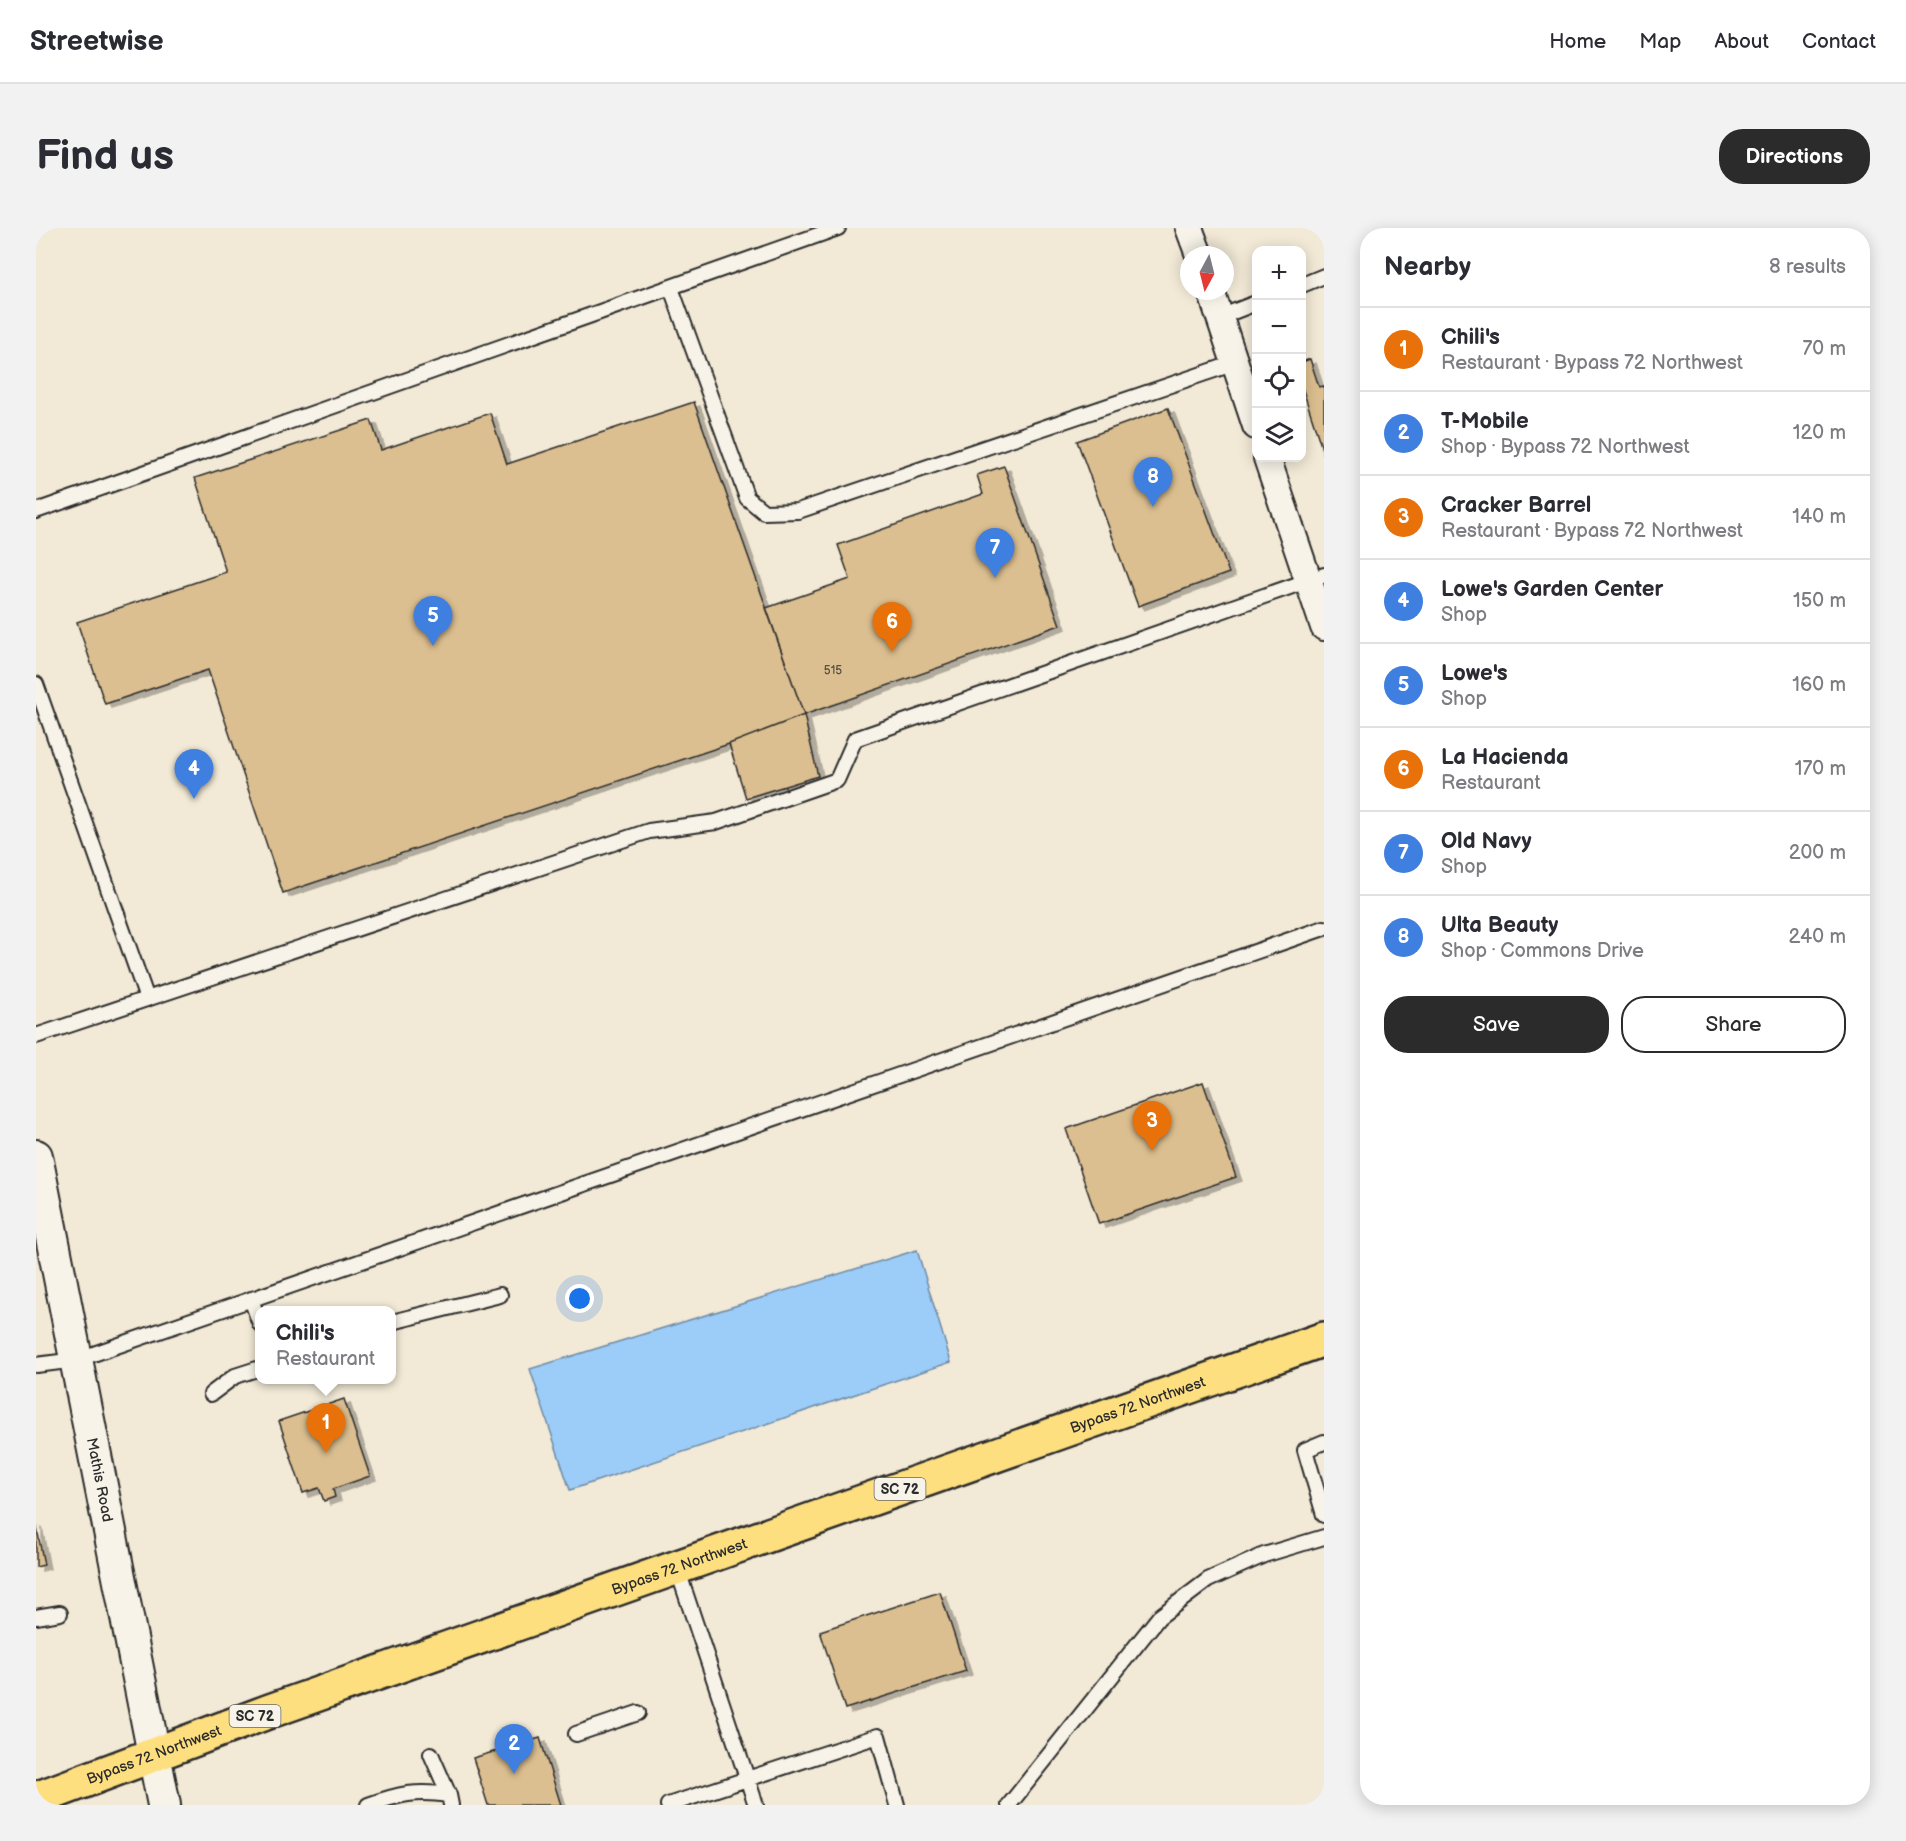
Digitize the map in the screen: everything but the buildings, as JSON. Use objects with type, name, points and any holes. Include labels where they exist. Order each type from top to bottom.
[{"type":"highway","name":"Bypass 72 Northwest","points":[[36,1799],[154,1754],[1324,1339]]},
{"type":"street","points":[[1189,228],[1195,246]]},
{"type":"street","points":[[1214,300],[1252,412]]},
{"type":"street","points":[[1269,462],[1316,578],[1324,627]]},
{"type":"street","name":"Mathis Road","points":[[36,1156],[164,1805]]},
{"type":"lane","points":[[36,511],[838,228]]},
{"type":"lane","points":[[1306,283],[1324,276]]},
{"type":"lane","points":[[671,288],[747,498],[764,512],[798,511],[1235,363]]},
{"type":"lane","points":[[1220,317],[1252,305]]},
{"type":"lane","points":[[36,1036],[649,831],[716,822],[829,783],[837,780],[855,739],[1316,578]]},
{"type":"lane","points":[[36,684],[147,999]]},
{"type":"lane","points":[[36,1365],[76,1360],[1324,928]]},
{"type":"lane","points":[[396,1321],[500,1295]]},
{"type":"lane","points":[[251,1299],[255,1310]]},
{"type":"lane","points":[[211,1394],[235,1376],[255,1370]]},
{"type":"lane","points":[[1324,1443],[1305,1449],[1324,1515]]},
{"type":"lane","points":[[1009,1805],[1159,1617],[1208,1580],[1264,1555],[1324,1537]]},
{"type":"lane","points":[[677,1568],[756,1805]]},
{"type":"lane","points":[[36,1617],[60,1613]]},
{"type":"lane","points":[[576,1734],[638,1713]]},
{"type":"lane","points":[[668,1805],[878,1736],[897,1805]]},
{"type":"lane","points":[[431,1754],[450,1800]]},
{"type":"lane","points":[[368,1805],[401,1793],[425,1791],[450,1800]]},
{"type":"water","points":[[917,1250],[951,1362],[570,1490],[530,1369]]},
{"type":"place","name":"Ulta Beauty","points":[[1153,507]]},
{"type":"place","name":"Old Navy","points":[[995,578]]},
{"type":"place","name":"Lowe's","points":[[433,646]]},
{"type":"place","name":"La Hacienda","points":[[892,652]]},
{"type":"place","name":"Lowe's Garden Center","points":[[194,799]]},
{"type":"place","name":"Cracker Barrel","points":[[1152,1151]]},
{"type":"place","name":"Chili's","points":[[326,1453]]},
{"type":"place","name":"T-Mobile","points":[[514,1774]]}]
